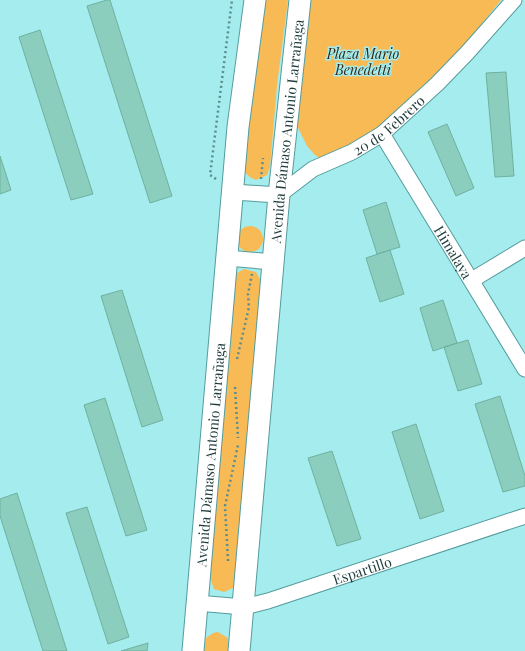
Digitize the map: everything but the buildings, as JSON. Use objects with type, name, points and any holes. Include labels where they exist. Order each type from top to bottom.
[{"type":"street","name":"Avenida Dámaso Antonio Larrañaga","points":[[193,651],[238,127],[255,0]]},
{"type":"street","name":"Avenida Dámaso Antonio Larrañaga","points":[[239,651],[244,607],[269,194],[300,0]]},
{"type":"street","name":"20 de Febrero","points":[[269,194],[313,169],[352,152],[382,134],[442,79],[514,0]]},
{"type":"street","name":"Himalaya","points":[[382,134],[472,280],[525,370]]},
{"type":"street","points":[[233,192],[269,194]]},
{"type":"street","points":[[472,280],[525,248]]},
{"type":"street","points":[[227,258],[264,261]]},
{"type":"street","name":"Espartillo","points":[[197,603],[244,607],[268,601],[525,516]]},
{"type":"path","points":[[232,0],[210,175],[233,192]]},
{"type":"path","points":[[264,155],[269,194]]},
{"type":"path","points":[[237,360],[249,307],[248,294],[264,261]]},
{"type":"path","points":[[228,563],[225,506],[239,442],[234,382]]},
{"type":"green space","points":[[261,0],[288,0],[277,85],[270,167],[267,175],[256,180],[247,175],[243,165]]},
{"type":"green space","name":"Plaza Mario Benedetti","points":[[308,0],[501,0],[455,57],[378,128],[356,143],[321,159],[307,146],[297,126]]},
{"type":"green space","points":[[250,226],[259,230],[263,239],[259,248],[250,252],[241,248],[237,239],[241,230]]},
{"type":"green space","points":[[244,269],[256,272],[261,281],[235,584],[233,588],[224,592],[214,589],[210,578],[234,277],[237,273]]},
{"type":"green space","points":[[218,632],[228,638],[229,651],[204,651],[206,638],[213,633]]}]
